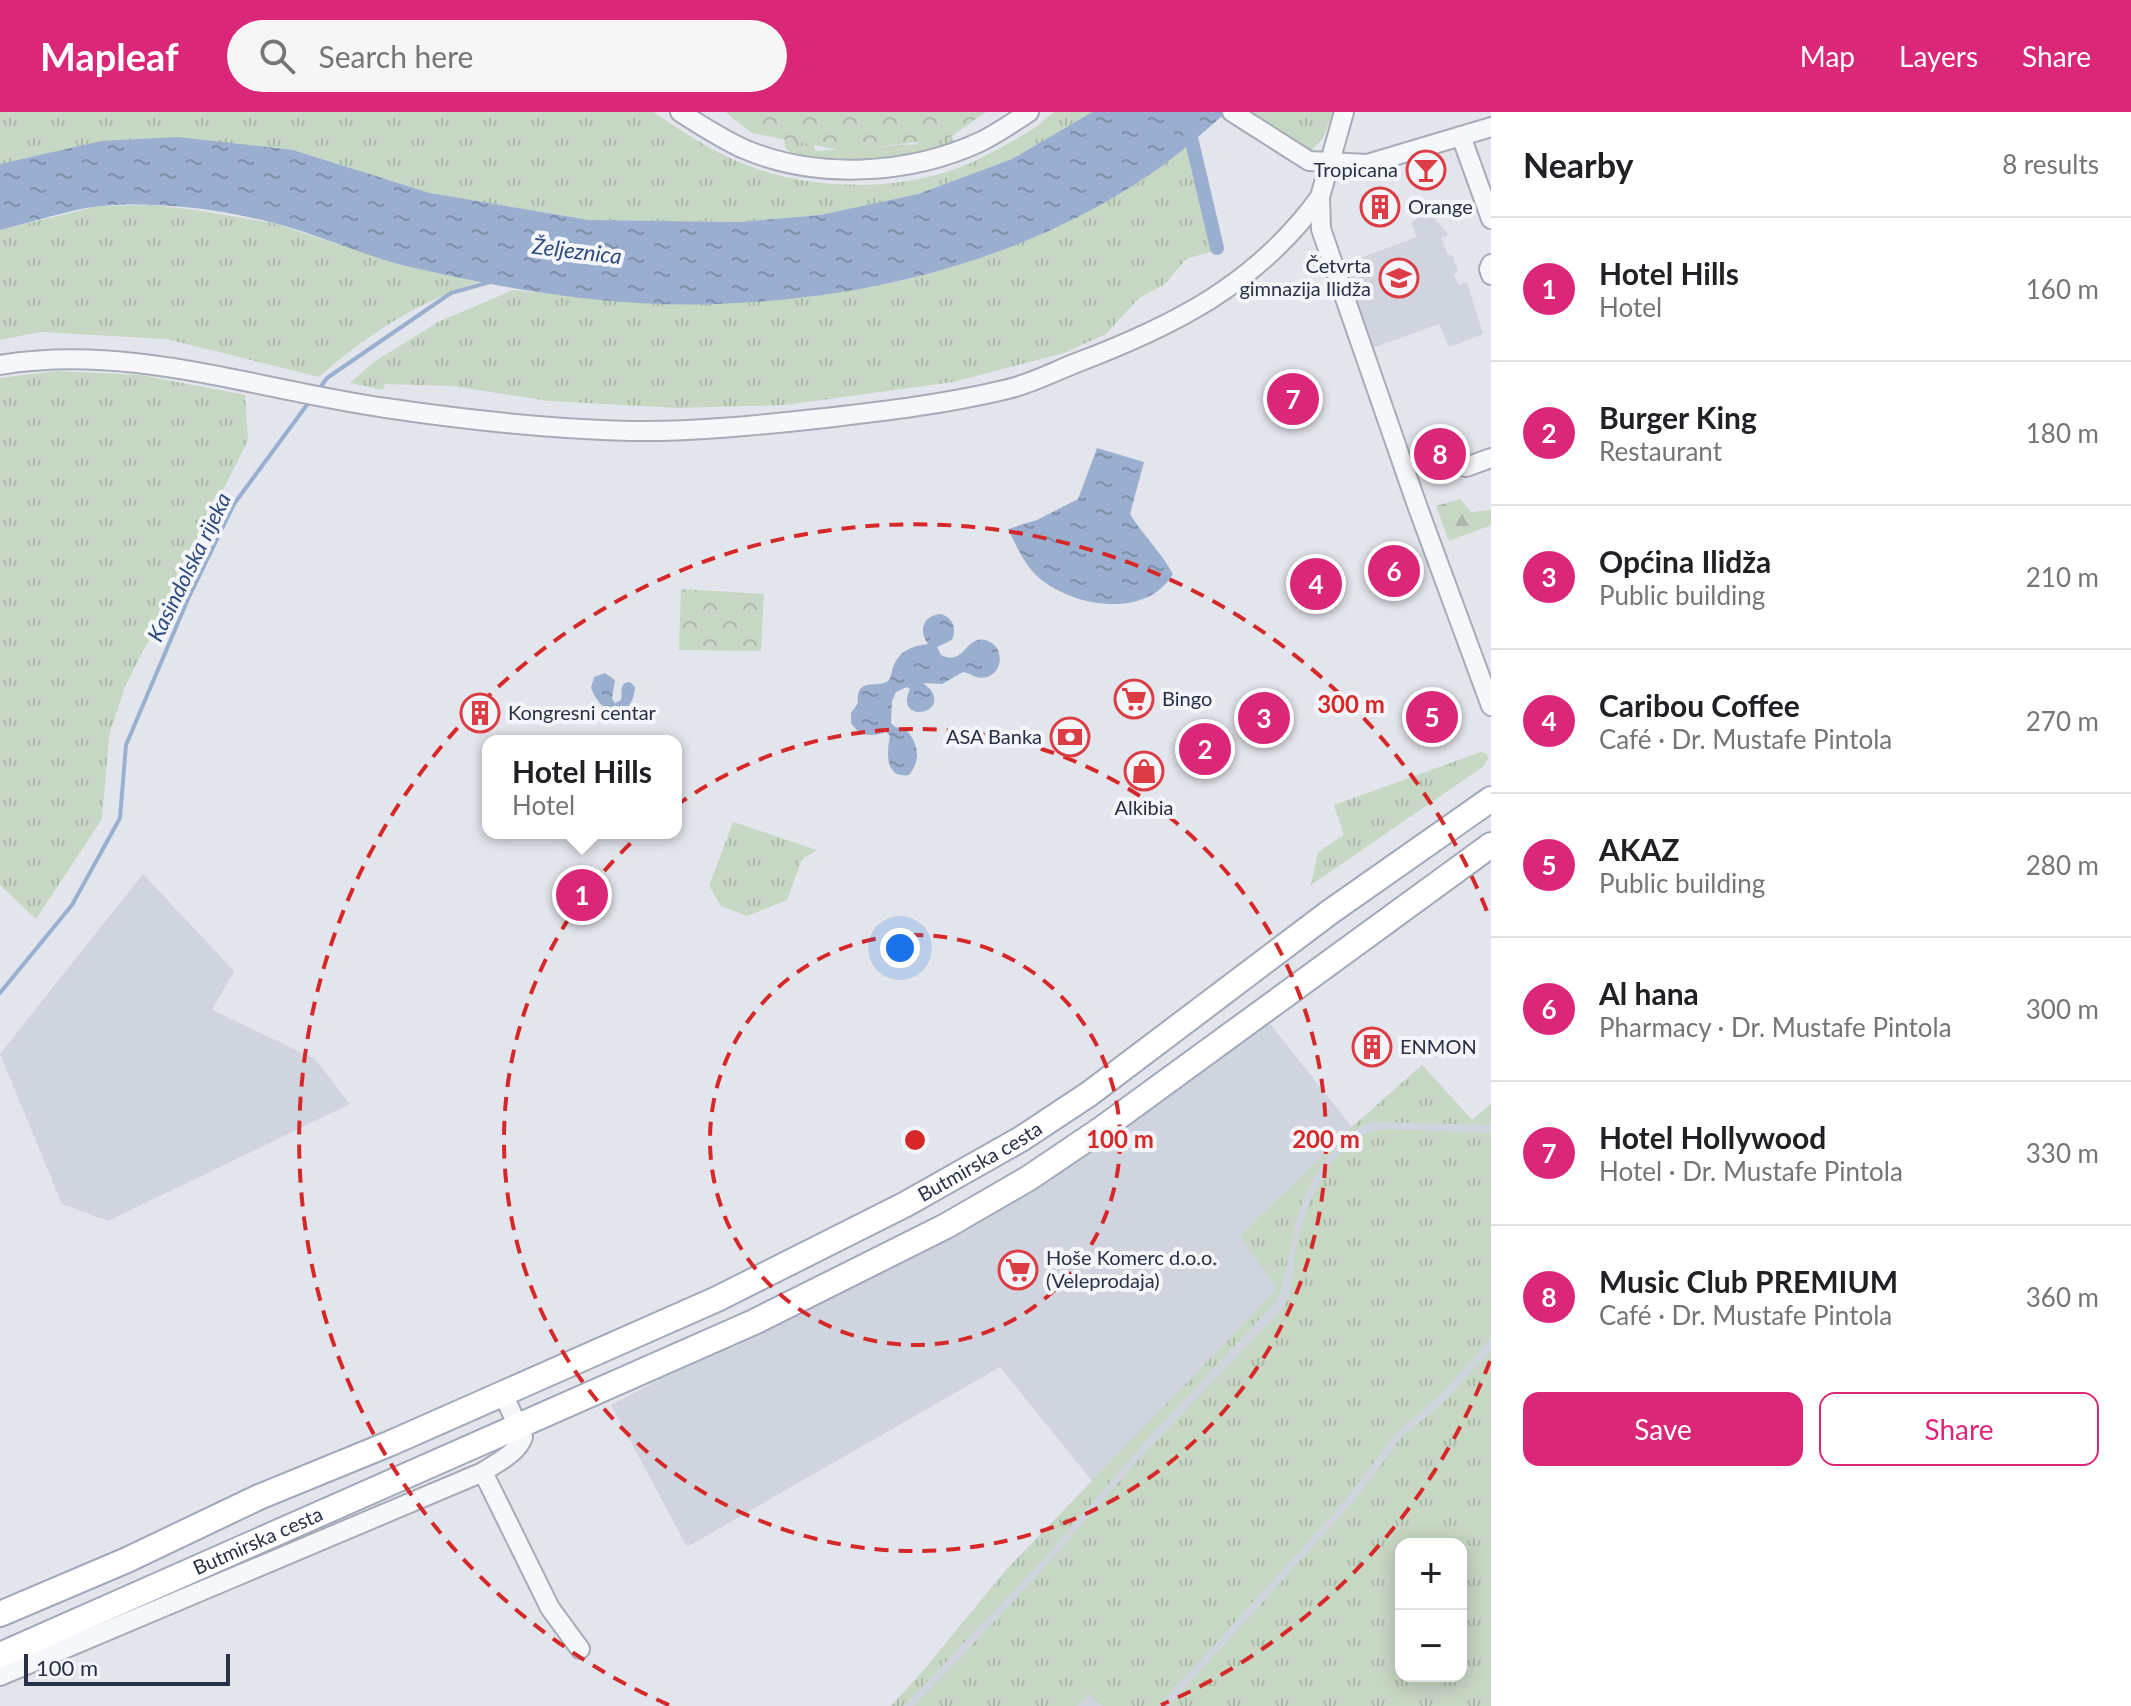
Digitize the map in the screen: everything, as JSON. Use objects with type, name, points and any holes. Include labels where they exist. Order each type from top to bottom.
[{"type":"main road","name":"Butmirska cesta","points":[[0,1614],[127,1560],[259,1497],[391,1443],[717,1299],[848,1235],[1021,1139],[1157,1045],[1330,912],[1491,799]]},
{"type":"main road","name":"Butmirska cesta","points":[[0,1655],[754,1322],[887,1258],[1029,1178],[1103,1128],[1491,845]]},
{"type":"street","points":[[680,112],[729,141],[772,158],[797,164],[864,169],[943,155],[982,141],[1029,112]]},
{"type":"street","points":[[1232,112],[1309,161],[1367,164],[1491,127]]},
{"type":"street","points":[[1344,112],[1320,197],[1321,229],[1491,706]]},
{"type":"street","points":[[1461,136],[1491,219]]},
{"type":"street","points":[[0,365],[68,359],[113,360],[197,371],[381,408],[527,425],[660,430],[783,423],[933,404],[1008,389],[1132,342],[1186,315],[1259,265],[1296,229],[1320,197]]},
{"type":"street","points":[[1491,264],[1491,275]]},
{"type":"street","points":[[1466,467],[1491,458]]},
{"type":"street","points":[[503,1394],[518,1427]]},
{"type":"street","name":"Butmirska cesta","points":[[0,1676],[483,1472],[521,1444],[523,1437],[518,1427]]},
{"type":"street","points":[[483,1472],[550,1608],[580,1649]]},
{"type":"shaded area","name":"Četvrta gimnazija Ilidža","points":[[1428,211],[1449,235],[1441,238],[1448,255],[1453,256],[1458,271],[1454,274],[1459,285],[1467,282],[1483,334],[1449,347],[1439,324],[1367,350],[1338,266],[1417,237],[1411,223]]},
{"type":"shaded area","points":[[143,874],[234,971],[212,1010],[315,1059],[350,1104],[108,1221],[62,1204],[0,1054]]},
{"type":"shaded area","points":[[1263,1015],[1352,1127],[1422,1065],[1472,1120],[1491,1104],[1491,1706],[891,1706],[1006,1570],[1092,1481],[1000,1367],[687,1547],[611,1405],[770,1321],[879,1268]]},
{"type":"green space","points":[[0,112],[653,112],[712,149],[749,166],[804,181],[864,185],[894,183],[951,171],[1007,144],[1055,112],[1092,112],[1012,159],[918,194],[820,215],[739,222],[589,220],[430,193],[293,150],[101,141],[0,164]]},
{"type":"green space","points":[[725,112],[986,112],[949,138],[845,151],[752,133]]},
{"type":"green space","points":[[1244,112],[1333,112],[1323,138],[1310,152]]},
{"type":"green space","points":[[813,128],[814,148],[817,151],[917,144],[950,134],[954,141],[916,153],[867,160],[820,161],[800,157],[786,149],[784,141],[787,136]]},
{"type":"green space","points":[[1189,144],[1214,251],[1186,259],[1165,284],[1139,298],[1106,334],[1064,353],[953,382],[785,405],[678,408],[549,401],[453,386],[385,384],[383,390],[350,383],[374,362],[438,322],[513,290],[645,303],[717,304],[836,292],[941,270],[1067,222],[1148,176]]},
{"type":"green space","points":[[151,205],[273,223],[405,266],[478,282],[435,299],[394,321],[319,377],[166,339],[40,332],[0,340],[0,230],[99,206]]},
{"type":"green space","points":[[56,371],[141,375],[245,395],[248,440],[125,687],[109,735],[102,819],[36,919],[0,885],[0,378]]},
{"type":"green space","points":[[1460,499],[1471,512],[1491,510],[1491,525],[1449,541],[1436,506]]},
{"type":"green space","points":[[681,589],[764,594],[761,651],[679,650]]},
{"type":"green space","points":[[1481,752],[1487,754],[1484,766],[1311,885],[1318,852],[1344,835],[1334,805]]},
{"type":"green space","points":[[733,822],[817,850],[802,859],[787,900],[747,916],[721,906],[709,886]]},
{"type":"green space","points":[[1422,1065],[1472,1120],[1491,1104],[1491,1125],[1374,1122],[1357,1129],[1343,1141],[1323,1163],[1308,1189],[1282,1286],[1273,1305],[1150,1436],[1042,1561],[904,1706],[891,1706],[1006,1570],[1277,1289],[1240,1236],[1352,1127]]},
{"type":"green space","points":[[1384,1129],[1491,1133],[1491,1339],[1438,1397],[1398,1431],[1343,1503],[1159,1706],[1102,1706],[1089,1694],[1077,1706],[914,1706],[1034,1579],[1140,1458],[1284,1307],[1291,1288],[1299,1234],[1323,1176],[1348,1145],[1365,1134]]},
{"type":"green space","points":[[1491,1350],[1491,1706],[1169,1706],[1358,1496],[1403,1435],[1440,1406]]},
{"type":"water","name":"Željeznica","points":[[1092,112],[1227,112],[1146,177],[1047,232],[995,253],[886,284],[773,301],[678,305],[601,300],[523,290],[393,262],[274,223],[188,207],[101,206],[0,230],[0,164],[101,141],[178,137],[293,150],[430,193],[589,220],[739,222],[820,215],[918,194],[1012,159]]},
{"type":"water","points":[[1097,448],[1144,462],[1130,514],[1173,574],[1161,589],[1127,603],[1089,601],[1052,587],[1029,566],[1008,529],[1037,520],[1078,499]]},
{"type":"water","points":[[941,614],[951,621],[954,631],[952,640],[937,647],[941,655],[956,657],[971,644],[982,640],[995,645],[999,666],[984,678],[963,672],[942,684],[923,683],[934,700],[932,706],[920,712],[909,707],[910,689],[907,687],[896,692],[892,701],[891,723],[906,729],[917,752],[916,763],[909,775],[901,775],[895,773],[889,763],[890,736],[886,732],[871,735],[858,731],[851,723],[851,713],[858,703],[860,689],[885,683],[903,653],[928,644],[923,634],[924,624],[930,617]]},
{"type":"water","points":[[605,673],[615,680],[612,698],[615,703],[621,700],[624,684],[630,682],[635,687],[629,706],[623,710],[609,710],[596,698],[591,688],[594,677]]},
{"type":"waterway","points":[[1185,112],[1217,248]]},
{"type":"waterway","name":"Kasindolska rijeka","points":[[317,392],[327,378],[451,293],[490,282]]},
{"type":"waterway","name":"Kasindolska rijeka","points":[[0,993],[72,905],[120,818],[126,745],[188,599],[234,504],[309,402]]},
{"type":"place","name":"Tropicana","points":[[1426,170]]},
{"type":"place","name":"Orange","points":[[1380,207]]},
{"type":"place","name":"Četvrta gimnazija Ilidža","points":[[1399,278]]},
{"type":"place","name":"Hotel Hollywood","points":[[1293,399]]},
{"type":"place","name":"Music Club PREMIUM","points":[[1440,454]]},
{"type":"place","name":"Al hana","points":[[1394,571]]},
{"type":"place","name":"Caribou Coffee","points":[[1316,584]]},
{"type":"place","name":"Bingo","points":[[1134,699]]},
{"type":"place","name":"Kongresni centar","points":[[480,713]]},
{"type":"place","name":"AKAZ","points":[[1432,717]]},
{"type":"place","name":"Općina Ilidža","points":[[1264,718]]},
{"type":"place","name":"ASA Banka","points":[[1070,737]]},
{"type":"place","name":"Burger King","points":[[1205,749]]},
{"type":"place","name":"Alkibia","points":[[1144,771]]},
{"type":"place","name":"Hotel Hills","points":[[582,895]]},
{"type":"place","name":"ENMON","points":[[1372,1047]]},
{"type":"place","name":"Hoše Komerc d.o.o. (Veleprodaja)","points":[[1018,1270]]}]
